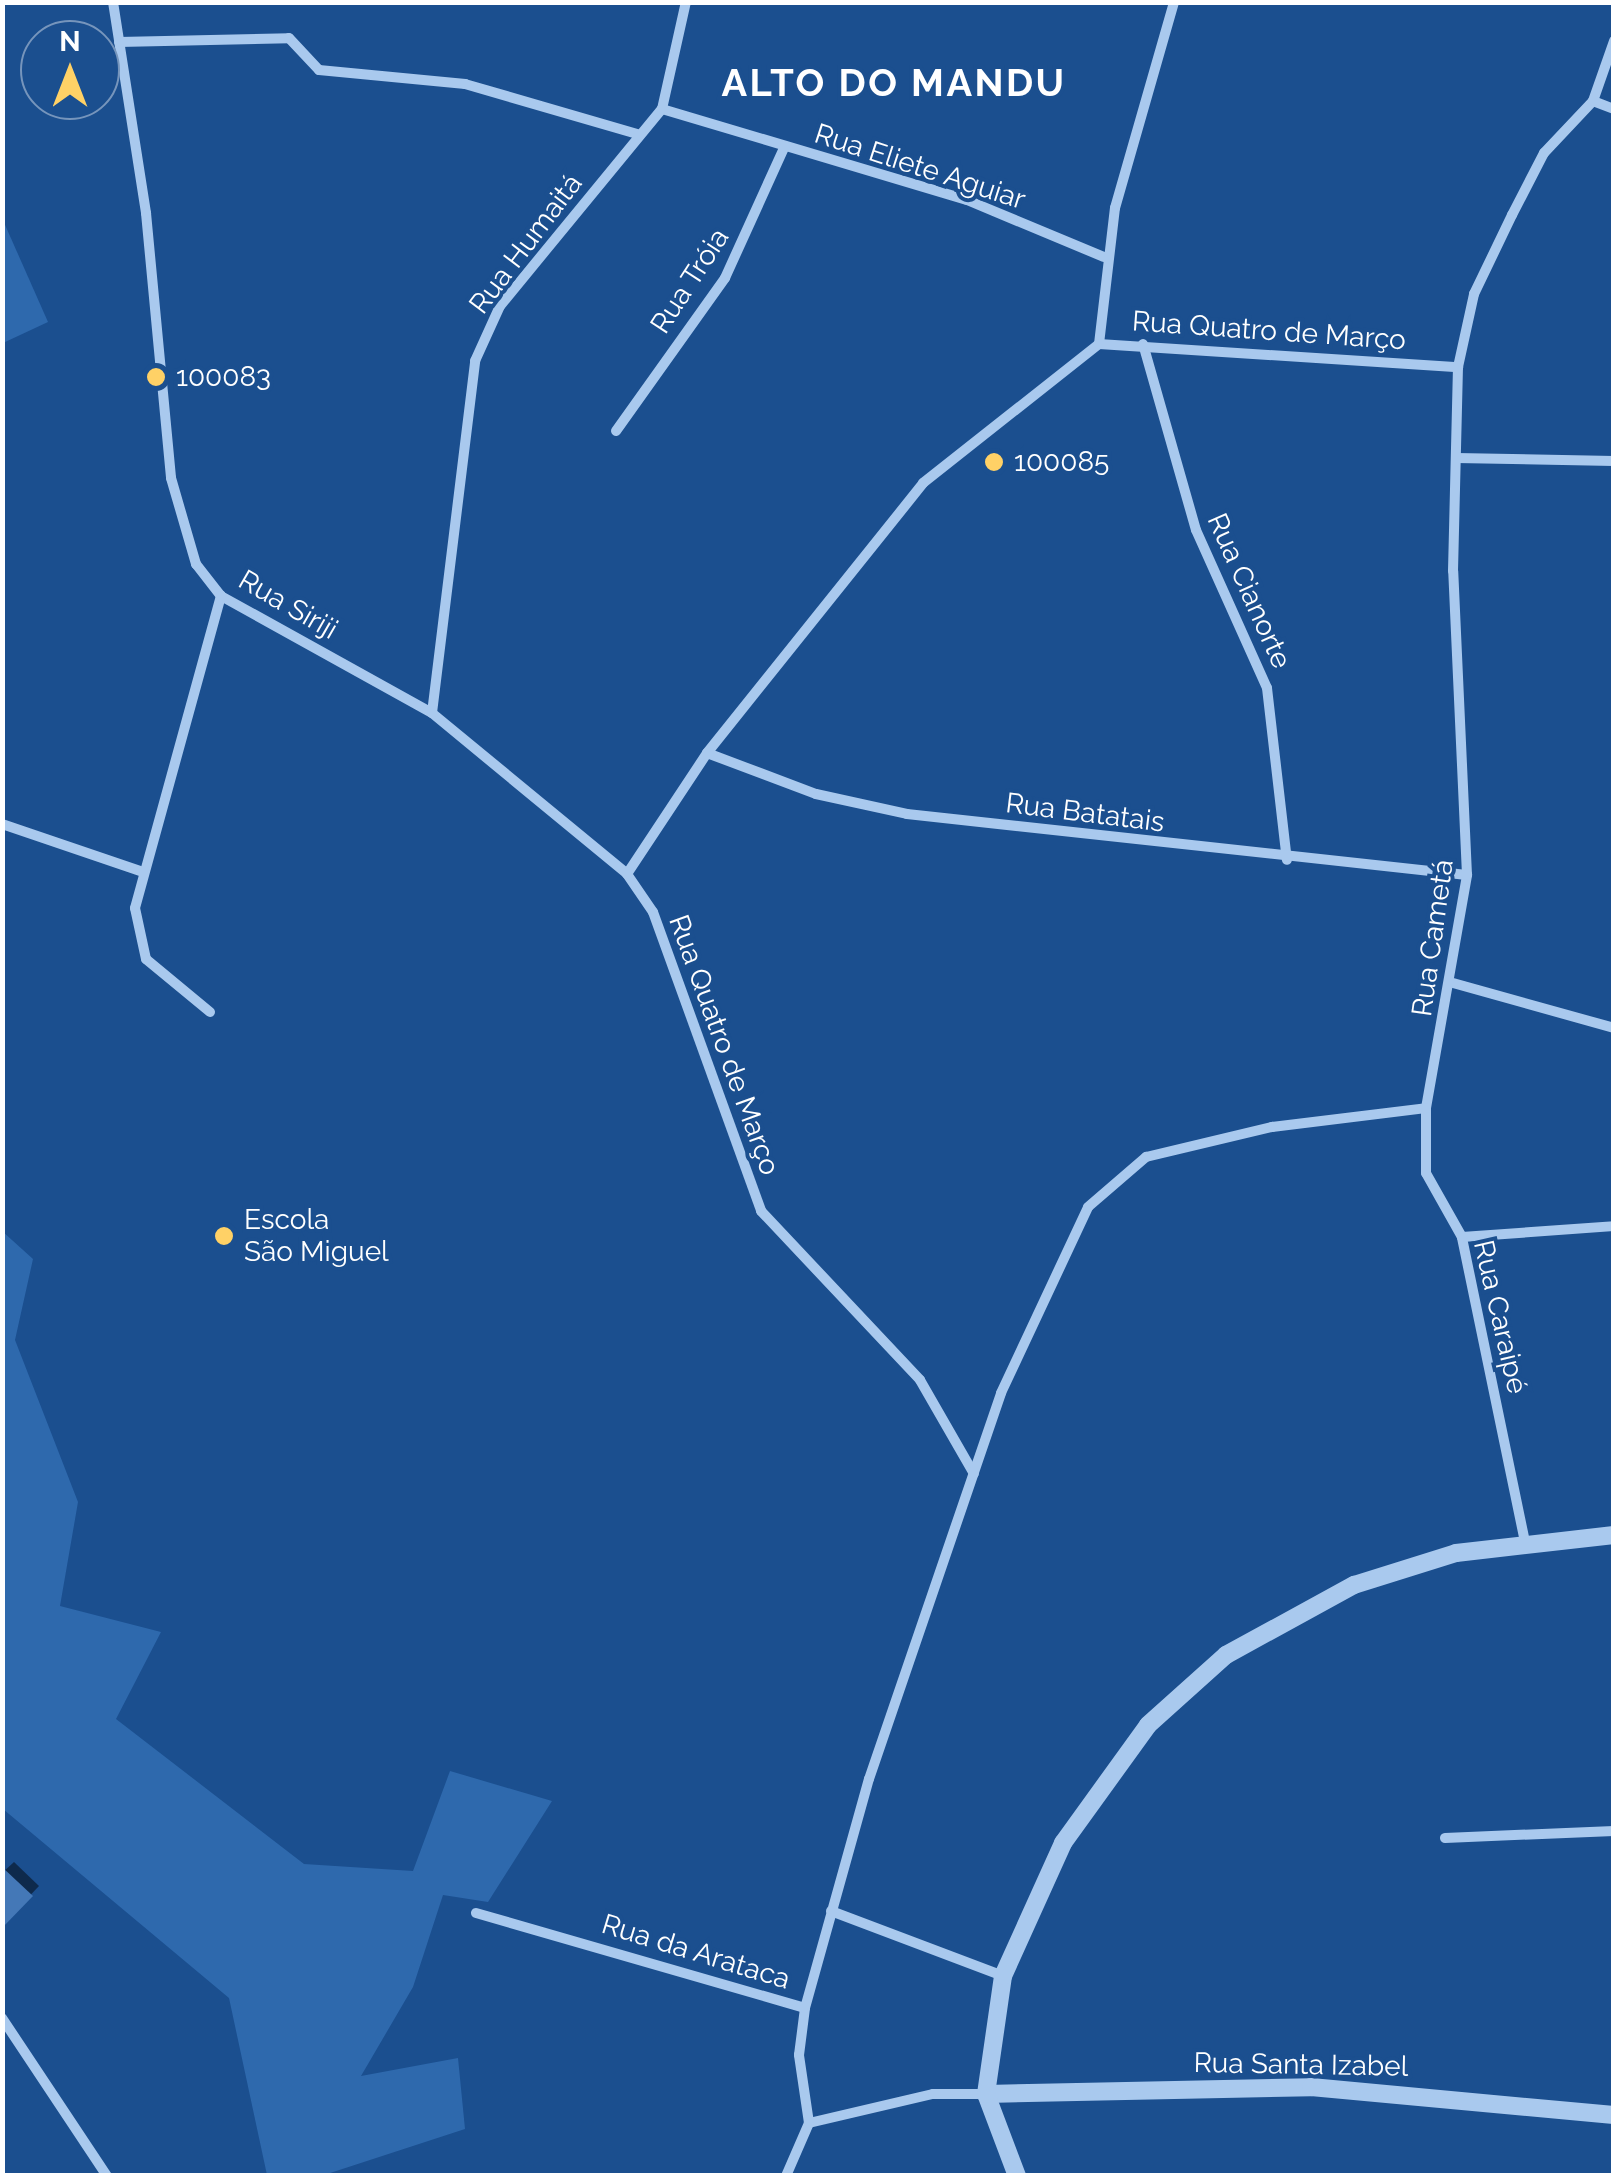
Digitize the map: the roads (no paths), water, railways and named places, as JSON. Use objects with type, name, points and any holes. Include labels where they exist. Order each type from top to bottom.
[{"type":"street","name":"Rua Humaitá","points":[[432,713],[475,362],[500,306],[662,109],[686,2]]},
{"type":"street","points":[[1099,344],[1104,257],[1174,2]]},
{"type":"street","points":[[120,42],[288,38],[319,70],[465,84],[640,135]]},
{"type":"street","name":"Rua Cametá","points":[[1426,1108],[1453,983],[1467,875],[1456,458],[1458,367],[1474,294],[1512,214],[1544,153],[1593,101],[1614,40]]},
{"type":"street","name":"Rua Siriji","points":[[120,50],[172,478],[196,564],[222,596],[432,713],[626,874]]},
{"type":"street","points":[[1593,101],[1614,109]]},
{"type":"street","name":"Rua Eliete Aguiar","points":[[662,109],[967,200],[1104,257]]},
{"type":"street","name":"Rua Tróia","points":[[616,431],[725,278],[785,146]]},
{"type":"street","name":"Rua Quatro de Março","points":[[974,1474],[920,1380],[762,1211],[653,912],[626,874],[706,752],[923,483],[1099,344],[1458,367]]},
{"type":"street","name":"Rua Cianorte","points":[[1143,344],[1196,530],[1267,688],[1287,860]]},
{"type":"street","points":[[1456,458],[1614,461]]},
{"type":"street","points":[[210,1012],[146,959],[136,937],[140,871],[222,596]]},
{"type":"street","name":"Rua Batatais","points":[[706,752],[816,794],[907,814],[1287,860],[1467,875]]},
{"type":"street","points":[[2,824],[140,871]]},
{"type":"street","points":[[1453,983],[1614,1028]]},
{"type":"street","points":[[1003,1976],[831,1911],[974,1474],[1054,1266],[1112,1178],[1146,1156],[1272,1126],[1426,1108]]},
{"type":"street","name":"Rua Caraipé","points":[[1426,1108],[1429,1192],[1462,1237],[1525,1542]]},
{"type":"street","points":[[1462,1237],[1614,1226]]},
{"type":"street","points":[[1016,2176],[986,2094],[1003,1976],[1064,1844],[1111,1772],[1226,1655],[1354,1585],[1525,1542],[1614,1535]]},
{"type":"street","points":[[1446,1838],[1614,1831]]},
{"type":"street","name":"Rua da Arataca","points":[[476,1912],[805,2008],[831,1911]]},
{"type":"street","points":[[786,2176],[809,2123],[799,2055],[805,2008]]},
{"type":"street","points":[[2,2018],[106,2176]]},
{"type":"street","name":"Rua Santa Izabel","points":[[986,2094],[1311,2087],[1614,2115]]},
{"type":"street","points":[[809,2123],[914,2097],[986,2094]]},
{"type":"place","name":"100083","points":[[156,377]]},
{"type":"place","name":"100085","points":[[994,462]]},
{"type":"place","name":"Escola São Miguel","points":[[224,1236]]},
{"type":"district","name":"ALTO DO MANDU","points":[[894,83]]}]
